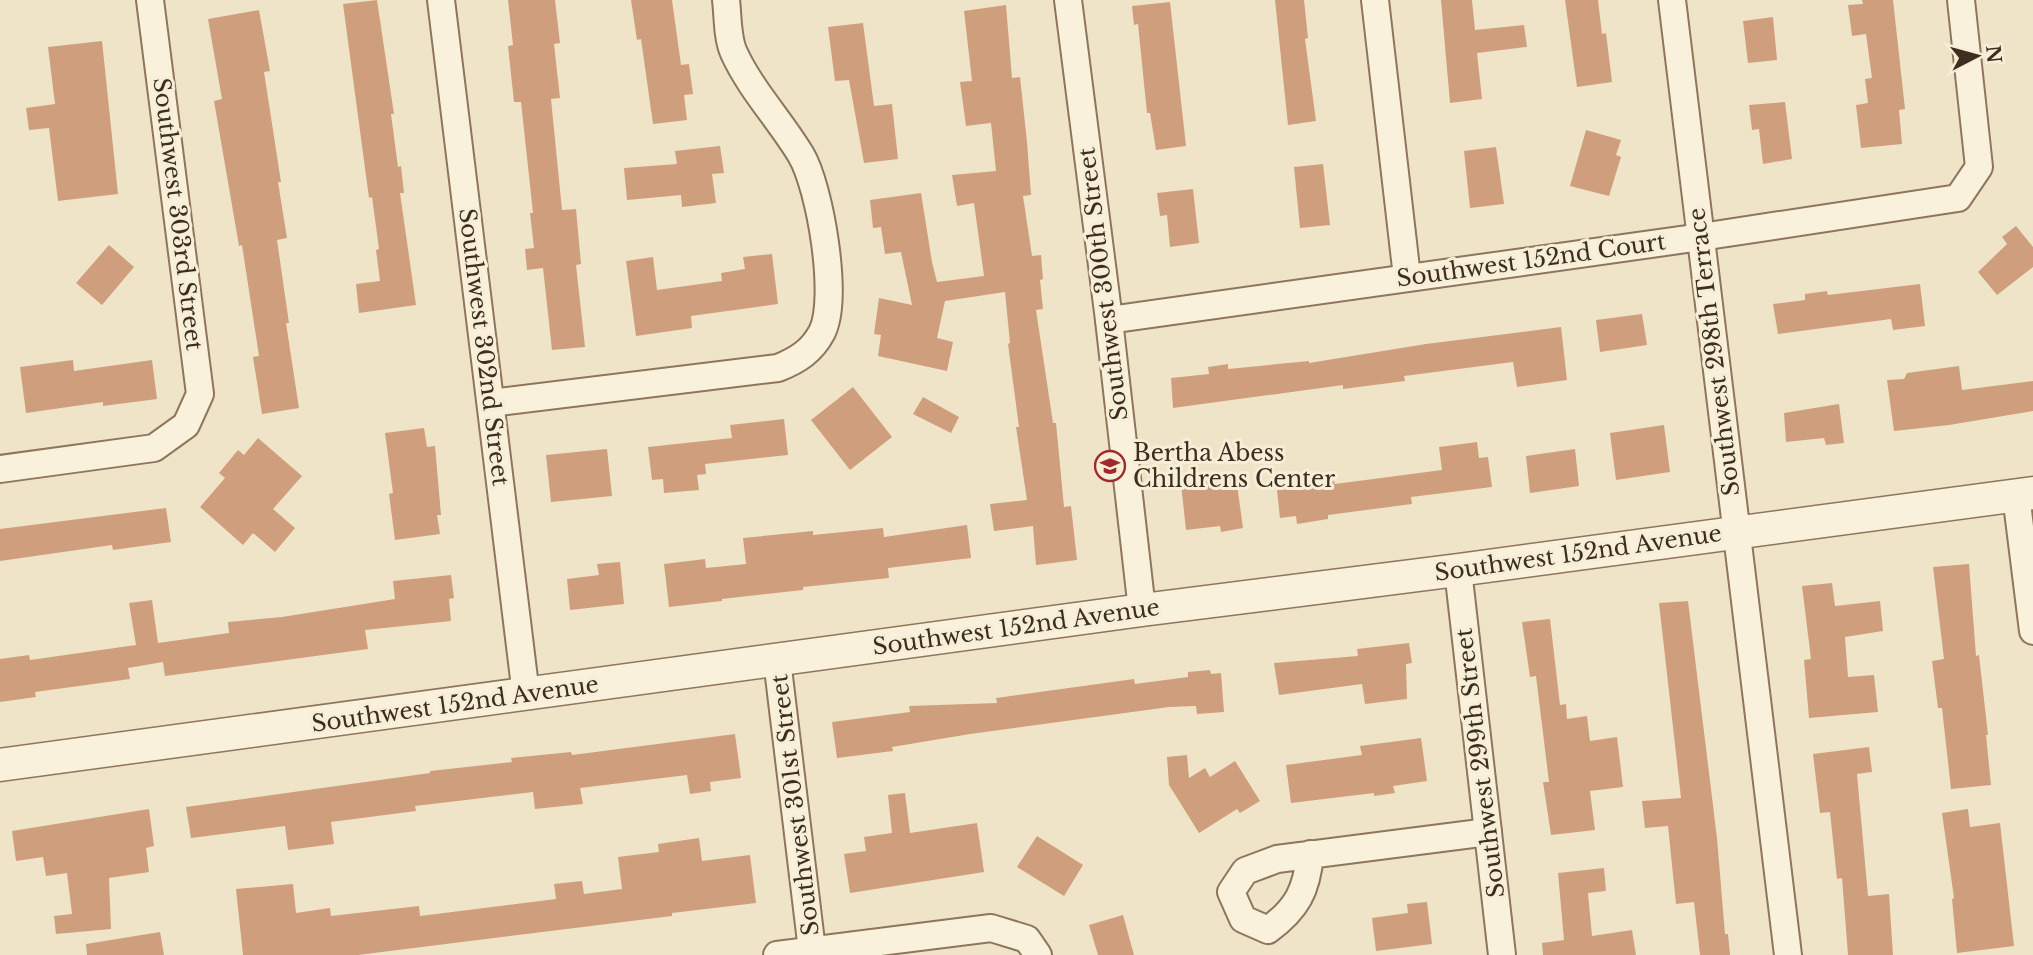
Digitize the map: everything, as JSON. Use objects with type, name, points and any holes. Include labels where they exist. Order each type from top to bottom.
[{"type":"street","name":"Southwest 303rd Street","points":[[0,470],[154,448],[186,425],[200,394],[150,0]]},
{"type":"street","name":"Southwest 302nd Street","points":[[441,0],[526,695]]},
{"type":"street","points":[[491,403],[778,368],[808,352],[823,330],[829,311],[830,289],[813,185],[802,157],[763,102],[733,50],[726,0]]},
{"type":"street","name":"Southwest 300th Street","points":[[1068,0],[1109,320],[1142,610]]},
{"type":"street","points":[[1375,0],[1407,277]]},
{"type":"street","name":"Southwest 298th Terrace","points":[[1672,0],[1788,955]]},
{"type":"street","name":"Southwest 152nd Court","points":[[1109,320],[1958,198],[1979,167],[1961,0]]},
{"type":"street","points":[[2024,494],[2033,631]]},
{"type":"street","name":"Southwest 152nd Avenue","points":[[0,765],[2024,494]]},
{"type":"street","name":"Southwest 299th Street","points":[[1458,570],[1502,955]]},
{"type":"street","name":"Southwest 301st Street","points":[[777,660],[812,950]]},
{"type":"street","points":[[1310,854],[1488,832]]},
{"type":"street","points":[[776,955],[991,928],[1033,947]]},
{"type":"building","points":[[377,0],[394,114],[391,114],[398,167],[401,166],[404,193],[400,193],[416,305],[359,313],[356,284],[380,281],[376,250],[379,249],[372,197],[369,198],[343,4]]},
{"type":"building","points":[[508,0],[555,0],[560,43],[554,44],[560,98],[551,99],[562,210],[576,209],[581,264],[576,265],[585,347],[552,350],[543,268],[527,270],[525,249],[534,248],[530,213],[533,213],[521,102],[514,102],[508,46],[513,45]]},
{"type":"building","points":[[631,0],[672,0],[681,65],[689,64],[693,94],[684,95],[687,120],[653,124],[641,39],[637,40]]},
{"type":"building","points":[[1275,0],[1304,0],[1308,38],[1305,39],[1316,121],[1288,125]]},
{"type":"building","points":[[1441,0],[1472,0],[1475,30],[1524,25],[1527,47],[1477,53],[1482,99],[1450,103]]},
{"type":"building","points":[[1565,0],[1598,0],[1602,34],[1606,33],[1612,82],[1577,87]]},
{"type":"building","points":[[1862,0],[1893,0],[1905,109],[1899,110],[1902,144],[1861,148],[1856,105],[1868,103],[1865,79],[1872,78],[1866,34],[1852,36],[1848,5],[1863,4]]},
{"type":"building","points":[[1170,2],[1186,146],[1156,150],[1150,113],[1147,113],[1138,24],[1134,25],[1132,6]]},
{"type":"building","points":[[1006,5],[1012,78],[1020,77],[1027,142],[1031,195],[1023,196],[1032,256],[1041,255],[1043,309],[1036,310],[1053,423],[1056,423],[1064,507],[1071,506],[1077,560],[1036,565],[1033,526],[994,531],[990,504],[1027,500],[1016,427],[1019,427],[1008,344],[1005,292],[945,301],[937,338],[953,342],[947,371],[878,356],[881,335],[874,334],[879,298],[912,305],[901,252],[885,254],[881,227],[873,228],[870,200],[921,193],[937,282],[984,276],[974,203],[957,206],[952,175],[996,171],[991,123],[966,126],[960,82],[972,81],[964,11]]},
{"type":"building","points":[[259,10],[270,71],[264,72],[287,238],[277,240],[299,408],[262,414],[253,357],[259,356],[242,245],[239,246],[214,101],[222,99],[208,19]]},
{"type":"building","points":[[1773,17],[1777,60],[1748,63],[1743,21]]},
{"type":"building","points":[[863,23],[874,106],[892,104],[898,159],[864,163],[849,80],[835,81],[828,27]]},
{"type":"building","points":[[102,41],[118,194],[58,201],[49,128],[29,130],[26,108],[55,104],[48,47]]},
{"type":"building","points":[[1785,102],[1792,159],[1763,164],[1759,129],[1752,130],[1749,105]]},
{"type":"building","points":[[1586,130],[1621,140],[1616,155],[1621,157],[1609,196],[1570,186]]},
{"type":"building","points":[[720,146],[724,173],[712,174],[716,203],[682,207],[681,195],[627,200],[624,168],[677,164],[675,151]]},
{"type":"building","points":[[1496,147],[1504,204],[1470,208],[1464,151]]},
{"type":"building","points":[[1323,164],[1330,225],[1300,228],[1294,167]]},
{"type":"building","points":[[1193,189],[1199,243],[1170,247],[1167,215],[1160,216],[1157,193]]},
{"type":"building","points":[[2016,226],[2033,247],[2033,267],[1997,295],[1978,272],[2007,244],[2002,237]]},
{"type":"building","points":[[109,245],[134,267],[102,305],[76,283]]},
{"type":"building","points":[[772,254],[778,304],[691,316],[692,328],[636,336],[626,261],[653,257],[657,290],[722,281],[721,273],[745,269],[743,257]]},
{"type":"building","points":[[1920,284],[1925,326],[1893,330],[1891,319],[1778,334],[1773,304],[1805,300],[1805,294],[1827,291],[1828,295]]},
{"type":"building","points":[[1642,314],[1647,345],[1600,352],[1596,320]]},
{"type":"building","points":[[1561,327],[1567,380],[1517,387],[1513,362],[1404,376],[1405,381],[1343,389],[1343,385],[1173,408],[1171,378],[1209,374],[1208,367],[1228,364],[1228,369],[1309,363],[1426,344]]},
{"type":"building","points":[[73,360],[74,371],[152,360],[157,399],[103,406],[103,402],[26,413],[20,367]]},
{"type":"building","points":[[1959,366],[1962,390],[2033,381],[2033,411],[1894,431],[1887,380],[1904,379],[1907,373]]},
{"type":"building","points":[[853,387],[892,437],[850,470],[811,420]]},
{"type":"building","points":[[923,397],[959,417],[951,433],[913,414]]},
{"type":"building","points":[[1839,404],[1844,443],[1826,445],[1824,438],[1786,442],[1784,413]]},
{"type":"building","points":[[784,419],[788,455],[705,464],[706,474],[697,475],[699,490],[664,493],[663,479],[652,480],[648,447],[732,438],[730,425]]},
{"type":"building","points":[[1664,425],[1670,472],[1616,480],[1610,433]]},
{"type":"building","points":[[424,428],[427,447],[435,446],[440,534],[395,540],[389,494],[393,493],[385,433]]},
{"type":"building","points":[[258,438],[302,476],[273,509],[295,528],[275,552],[253,533],[243,545],[200,507],[225,478],[219,473],[238,450],[244,455]]},
{"type":"building","points":[[1477,442],[1479,458],[1488,457],[1492,487],[1411,497],[1412,504],[1328,515],[1328,519],[1297,524],[1296,516],[1280,518],[1277,490],[1442,470],[1439,447]]},
{"type":"building","points":[[607,449],[612,496],[551,502],[546,455]]},
{"type":"building","points":[[1575,449],[1579,486],[1530,493],[1526,456]]},
{"type":"building","points":[[1236,477],[1243,528],[1221,532],[1220,526],[1186,530],[1181,484]]},
{"type":"building","points":[[166,508],[171,542],[113,550],[112,545],[0,561],[0,529]]},
{"type":"building","points":[[967,525],[971,558],[888,568],[889,578],[803,587],[803,590],[669,607],[664,564],[705,559],[706,568],[746,564],[743,538],[883,528],[884,537]]},
{"type":"building","points":[[620,562],[624,604],[570,610],[567,579],[599,575],[597,564]]},
{"type":"building","points":[[1969,564],[1976,656],[1979,655],[1991,785],[1951,789],[1942,708],[1938,708],[1932,661],[1944,659],[1933,567]]},
{"type":"building","points":[[451,575],[454,598],[449,599],[451,621],[365,630],[368,649],[165,676],[163,662],[128,668],[130,679],[35,692],[36,697],[0,702],[0,659],[29,655],[30,660],[136,645],[129,603],[152,600],[158,643],[229,633],[228,622],[282,617],[395,599],[393,581]]},
{"type":"building","points":[[1832,583],[1835,606],[1880,601],[1883,631],[1845,637],[1848,677],[1874,675],[1878,712],[1809,718],[1804,660],[1811,659],[1802,586]]},
{"type":"building","points":[[1688,601],[1717,838],[1725,934],[1728,934],[1730,955],[1700,955],[1694,902],[1676,904],[1668,826],[1645,828],[1642,801],[1681,798],[1659,603]]},
{"type":"building","points":[[1550,619],[1560,705],[1566,704],[1567,719],[1587,716],[1590,741],[1617,737],[1623,787],[1590,791],[1595,830],[1551,835],[1543,782],[1549,782],[1536,676],[1530,677],[1522,622]]},
{"type":"building","points":[[1409,643],[1412,663],[1406,664],[1407,699],[1365,704],[1362,684],[1279,695],[1274,663],[1358,656],[1357,649]]},
{"type":"building","points":[[1210,670],[1211,674],[1221,673],[1224,712],[1197,714],[1196,706],[1169,707],[970,734],[892,747],[893,751],[837,758],[832,722],[910,712],[909,706],[997,703],[996,698],[1134,679],[1135,684],[1188,677],[1188,672]]},
{"type":"building","points":[[735,734],[741,778],[710,782],[711,791],[690,794],[687,775],[580,788],[583,804],[535,809],[533,792],[415,806],[416,811],[331,822],[334,844],[288,850],[285,826],[191,838],[186,807],[430,771],[512,762],[511,758],[571,752],[572,755]]},
{"type":"building","points":[[1421,738],[1427,781],[1393,786],[1395,793],[1291,803],[1286,765],[1362,755],[1360,746]]},
{"type":"building","points":[[1869,747],[1872,772],[1857,774],[1868,896],[1889,894],[1893,955],[1848,955],[1842,878],[1837,879],[1830,812],[1820,813],[1813,754]]},
{"type":"building","points":[[1187,755],[1189,778],[1205,768],[1210,777],[1235,761],[1260,801],[1240,813],[1237,809],[1199,833],[1169,785],[1167,757]]},
{"type":"building","points":[[905,793],[910,833],[977,823],[984,872],[850,893],[844,854],[866,851],[864,837],[892,833],[888,795]]},
{"type":"building","points":[[149,809],[154,846],[146,848],[149,872],[109,878],[111,929],[56,934],[54,916],[72,914],[67,873],[46,876],[43,857],[16,861],[12,831]]},
{"type":"building","points":[[1968,809],[1970,827],[2000,823],[2014,946],[1957,953],[1954,898],[1942,813]]},
{"type":"building","points":[[1037,836],[1083,865],[1064,896],[1017,867]]},
{"type":"building","points":[[699,838],[702,861],[750,855],[756,903],[358,955],[243,955],[236,889],[293,884],[296,913],[330,908],[331,916],[419,906],[420,916],[556,899],[554,884],[582,881],[584,894],[622,889],[618,857],[659,852],[658,844]]},
{"type":"building","points":[[1604,868],[1606,891],[1588,893],[1592,936],[1632,930],[1636,955],[1543,955],[1542,943],[1564,940],[1558,873]]},
{"type":"building","points":[[1427,902],[1432,944],[1376,951],[1372,918],[1408,913],[1407,904]]},
{"type":"building","points":[[1123,915],[1134,955],[1098,955],[1089,925]]},
{"type":"building","points":[[160,932],[164,955],[87,955],[86,944]]},
{"type":"place","name":"Bertha Abess Childrens Center","points":[[1110,466]]}]
